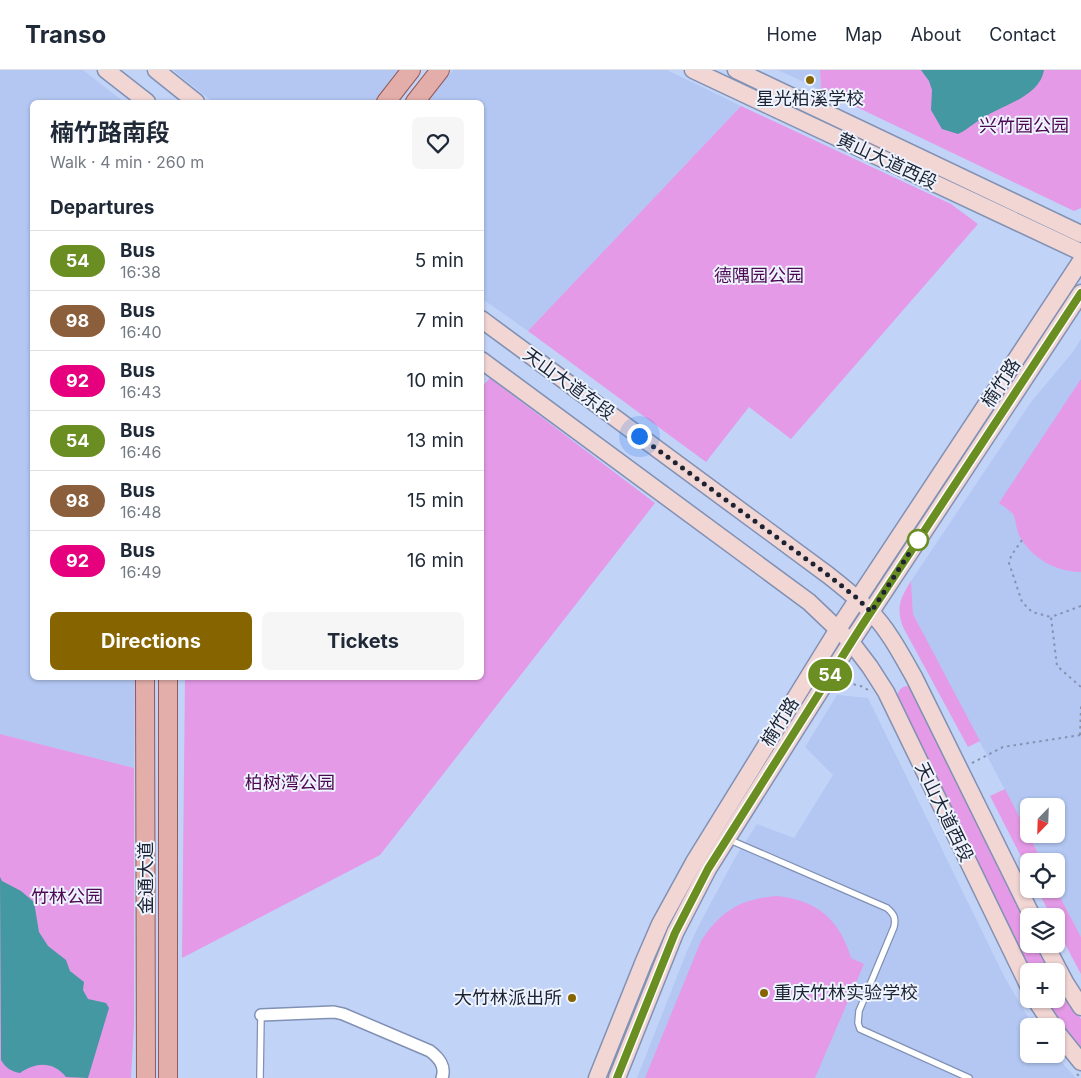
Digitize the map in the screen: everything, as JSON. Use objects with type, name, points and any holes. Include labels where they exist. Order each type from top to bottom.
[{"type":"main road","points":[[106,70],[144,100]]},
{"type":"main road","points":[[156,70],[194,100]]},
{"type":"main road","points":[[388,100],[411,70]]},
{"type":"main road","points":[[417,100],[440,70]]},
{"type":"main road","name":"黄山大道西段","points":[[693,70],[1081,252]]},
{"type":"main road","name":"黄山大道西段","points":[[736,70],[1081,234]]},
{"type":"main road","name":"楠竹路","points":[[597,1078],[644,961],[676,894],[694,862],[838,629],[1081,261]]},
{"type":"main road","name":"楠竹路","points":[[617,1078],[675,933],[708,869],[851,642],[1081,293]]},
{"type":"main road","name":"天山大道东段","points":[[484,322],[828,575],[871,612]]},
{"type":"main road","name":"天山大道东段","points":[[484,362],[809,602],[851,642]]},
{"type":"main road","name":"天山大道西段","points":[[871,612],[895,643],[964,766],[1028,908]]},
{"type":"main road","name":"天山大道西段","points":[[851,642],[886,692],[1020,968]]},
{"type":"main road","name":"金通大道","points":[[145,680],[146,1078]]},
{"type":"main road","name":"金通大道","points":[[168,680],[168,1078]]},
{"type":"main road","points":[[1050,953],[1081,1007]]},
{"type":"main road","points":[[139,1078],[146,1035]]},
{"type":"main road","points":[[1065,1042],[1081,1062]]},
{"type":"street","points":[[261,1015],[334,1012],[343,1014],[430,1051],[438,1057],[443,1066],[442,1078]]},
{"type":"lane","points":[[727,839],[886,908],[893,914],[894,927],[859,1011],[858,1023],[860,1029],[969,1078]]},
{"type":"lane","points":[[260,1078],[261,1015]]},
{"type":"path","points":[[1022,540],[1011,556],[1009,563],[1022,602],[1032,612],[1051,617],[1081,606]]},
{"type":"path","points":[[1051,617],[1057,666],[1081,688]]},
{"type":"path","points":[[834,694],[852,684],[859,684],[871,693]]},
{"type":"path","points":[[964,766],[1003,747],[1080,735],[1081,706]]},
{"type":"shaded area","points":[[0,70],[83,70],[121,100],[30,100],[30,680],[135,680],[134,768],[0,734]]},
{"type":"shaded area","points":[[173,70],[405,70],[381,100],[210,100]]},
{"type":"shaded area","points":[[453,70],[667,70],[741,106],[528,331],[484,300],[484,100],[428,100]]},
{"type":"shaded area","name":"星光柏溪学校","points":[[778,70],[820,70],[821,90]]},
{"type":"shaded area","points":[[921,70],[1044,70],[1036,86],[1022,98],[984,117],[958,134],[942,129],[931,110],[932,90],[929,81]]},
{"type":"shaded area","points":[[1081,339],[1081,937],[1061,898],[1065,898],[1065,853],[1038,853],[1033,843],[1065,843],[1065,798],[1020,798],[1020,819],[913,614],[911,581],[1031,402],[1072,353]]},
{"type":"shaded area","points":[[837,695],[868,698],[1004,976],[1020,1004],[1020,1008],[1023,1008],[1028,1018],[1020,1018],[1020,1063],[1062,1063],[1076,1078],[637,1078],[687,951],[736,856],[757,824],[794,838],[833,775],[805,747]]},
{"type":"shaded area","points":[[0,877],[2,881],[21,891],[34,902],[39,932],[48,946],[66,960],[70,971],[84,982],[83,990],[88,999],[106,1003],[109,1008],[88,1078],[66,1077],[56,1068],[44,1065],[26,1069],[20,1073],[9,1069],[1,1060]]},
{"type":"green space","name":"兴竹园公园","points":[[820,70],[1081,70],[1081,208],[1074,211],[821,90]]},
{"type":"green space","name":"德隅园公园","points":[[741,106],[951,204],[978,224],[791,439],[749,407],[706,462],[528,331]]},
{"type":"green space","name":"柏树湾公园","points":[[490,378],[655,503],[380,855],[182,958],[185,680],[484,680],[484,385]]},
{"type":"green space","points":[[1081,379],[1081,572],[1062,569],[1037,557],[1019,535],[1013,515],[999,503]]},
{"type":"green space","points":[[911,581],[913,614],[980,741],[968,747],[903,627],[900,603]]},
{"type":"green space","points":[[909,686],[913,688],[1021,908],[1020,952],[897,696],[901,688]]},
{"type":"green space","name":"竹林公园","points":[[0,734],[134,768],[134,1026],[131,1078],[0,1078]]},
{"type":"green space","points":[[1005,789],[1020,818],[1020,843],[1033,843],[1038,853],[1020,854],[990,796]]},
{"type":"green space","name":"重庆竹林实验学校","points":[[777,896],[804,902],[825,914],[840,933],[851,958],[864,964],[815,1078],[645,1078],[701,941],[708,931],[724,914],[733,908],[752,900]]},
{"type":"green space","points":[[1042,898],[1061,898],[1081,937],[1081,974],[1065,944],[1065,908],[1047,908]]},
{"type":"green space","points":[[1020,953],[1042,953],[1047,963],[1025,963]]},
{"type":"green space","points":[[1065,995],[1081,1019],[1081,1049],[1065,1027],[1065,1018],[1059,1018],[1051,1008],[1065,1008]]},
{"type":"bus line","name":"54","points":[[617,1078],[675,933],[708,869],[861,627],[1081,293]]},
{"type":"place","name":"星光柏溪学校","points":[[810,80]]},
{"type":"place","name":"重庆竹林实验学校","points":[[764,993]]},
{"type":"place","name":"大竹林派出所","points":[[572,998]]},
{"type":"route","points":[[639,436],[828,575],[871,612],[923,532],[918,540]]}]
